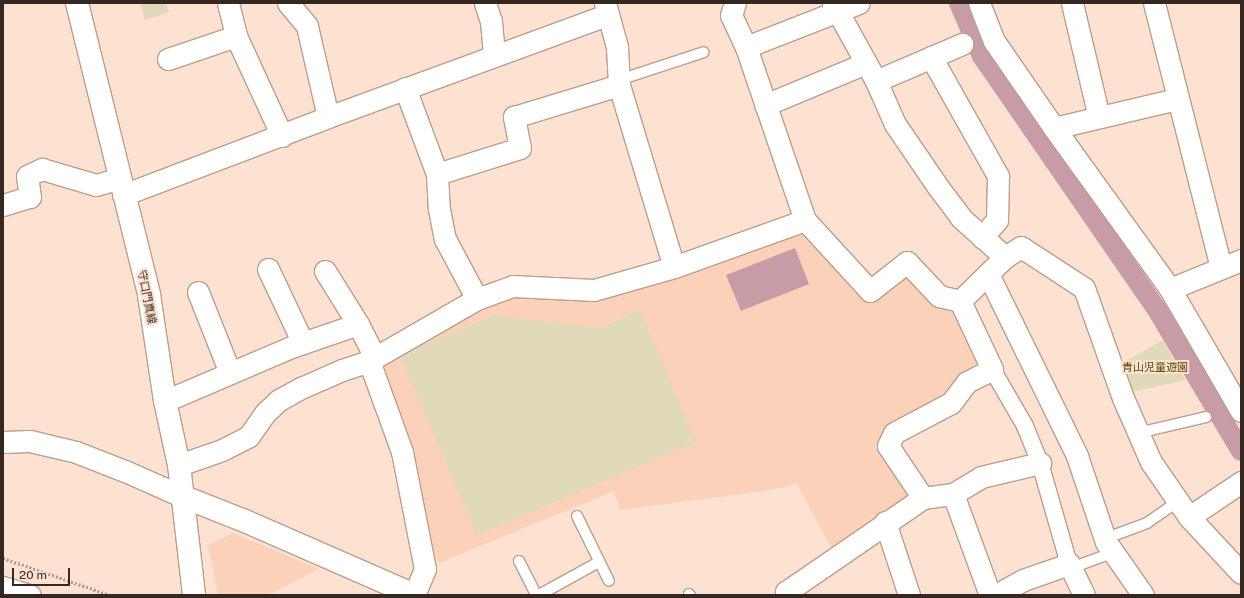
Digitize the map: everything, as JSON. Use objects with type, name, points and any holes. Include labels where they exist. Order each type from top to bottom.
[{"type":"main road","name":"守口門真線","points":[[77,3],[149,295],[165,400],[179,465],[184,498],[191,578],[194,595]]},
{"type":"main road","points":[[184,498],[245,521],[409,594]]},
{"type":"street","points":[[228,3],[236,36],[282,136]]},
{"type":"street","points":[[288,3],[307,26],[328,117]]},
{"type":"street","points":[[485,3],[491,21],[494,56]]},
{"type":"street","points":[[735,3],[731,15],[746,47],[805,220],[870,291],[907,262],[939,296],[960,301]]},
{"type":"street","points":[[746,47],[835,7],[859,3]]},
{"type":"street","points":[[979,3],[994,41],[1054,128],[1170,289],[1241,411]]},
{"type":"street","points":[[1072,3],[1099,117]]},
{"type":"street","points":[[1154,3],[1177,99],[1234,267],[1170,289]]},
{"type":"street","points":[[835,7],[876,81],[895,124],[961,218],[1005,257]]},
{"type":"street","points":[[3,205],[30,197],[27,176],[42,169],[96,185],[122,187],[282,136],[328,117],[494,56],[606,9],[616,47],[619,82],[674,267]]},
{"type":"street","points":[[168,59],[236,36]]},
{"type":"street","points":[[876,81],[962,44]]},
{"type":"street","points":[[931,57],[998,176],[997,220],[982,237]]},
{"type":"street","points":[[765,106],[866,63]]},
{"type":"street","points":[[437,174],[520,148],[514,117],[619,82]]},
{"type":"street","points":[[405,88],[437,174],[439,210],[445,239],[477,299]]},
{"type":"street","points":[[1054,128],[1177,99]]},
{"type":"street","points":[[179,465],[222,450],[249,436],[265,413],[279,400],[301,388],[372,359],[477,299],[512,286],[594,290],[674,267],[805,220]]},
{"type":"street","points":[[960,301],[1005,257],[1021,247],[1084,288],[1123,398],[1151,462],[1184,509],[1241,574]]},
{"type":"street","points":[[268,269],[303,343]]},
{"type":"street","points":[[325,271],[358,324],[372,359],[402,452],[425,569],[409,594]]},
{"type":"street","points":[[988,274],[1077,456],[1108,546],[1143,595]]},
{"type":"street","points":[[198,292],[230,373]]},
{"type":"street","points":[[960,301],[992,369],[1025,426],[1040,463],[1070,566],[1084,595]]},
{"type":"street","points":[[165,400],[303,343],[358,324]]},
{"type":"street","points":[[923,498],[888,446],[894,433],[951,402],[967,382],[992,369]]},
{"type":"street","points":[[3,442],[30,441],[76,452],[125,471],[184,498]]},
{"type":"street","points":[[788,595],[786,592],[885,522],[923,498],[952,494],[981,477],[1040,463]]},
{"type":"street","points":[[1184,509],[1241,482]]},
{"type":"street","points":[[952,494],[990,595]]},
{"type":"street","points":[[885,522],[909,595]]},
{"type":"street","points":[[996,595],[1023,580],[1070,566]]},
{"type":"street","points":[[3,587],[30,595]]},
{"type":"lane","points":[[619,82],[704,52]]},
{"type":"lane","points":[[1138,434],[1206,417]]},
{"type":"lane","points":[[1070,566],[1147,523],[1184,509]]},
{"type":"lane","points":[[577,516],[609,581]]},
{"type":"lane","points":[[519,560],[537,595],[599,562]]},
{"type":"path","points":[[3,558],[110,595]]},
{"type":"shaded area","points":[[802,228],[863,297],[902,276],[912,278],[957,308],[984,361],[948,397],[890,431],[910,496],[833,551],[797,484],[764,491],[620,510],[614,491],[439,563],[429,546],[382,374],[385,362],[483,306],[516,292],[585,300]]},
{"type":"shaded area","points":[[795,248],[809,284],[741,311],[726,275]]},
{"type":"shaded area","points":[[233,533],[319,569],[268,595],[218,595],[208,545]]},
{"type":"green space","points":[[140,3],[166,3],[169,12],[145,20]]},
{"type":"green space","points":[[640,310],[696,442],[477,535],[400,355],[493,315],[600,328]]},
{"type":"green space","name":"青山児童遊園","points":[[1163,340],[1185,380],[1132,392],[1119,365]]},
{"type":"waterway","points":[[959,3],[982,56],[1156,308],[1241,451]]}]
